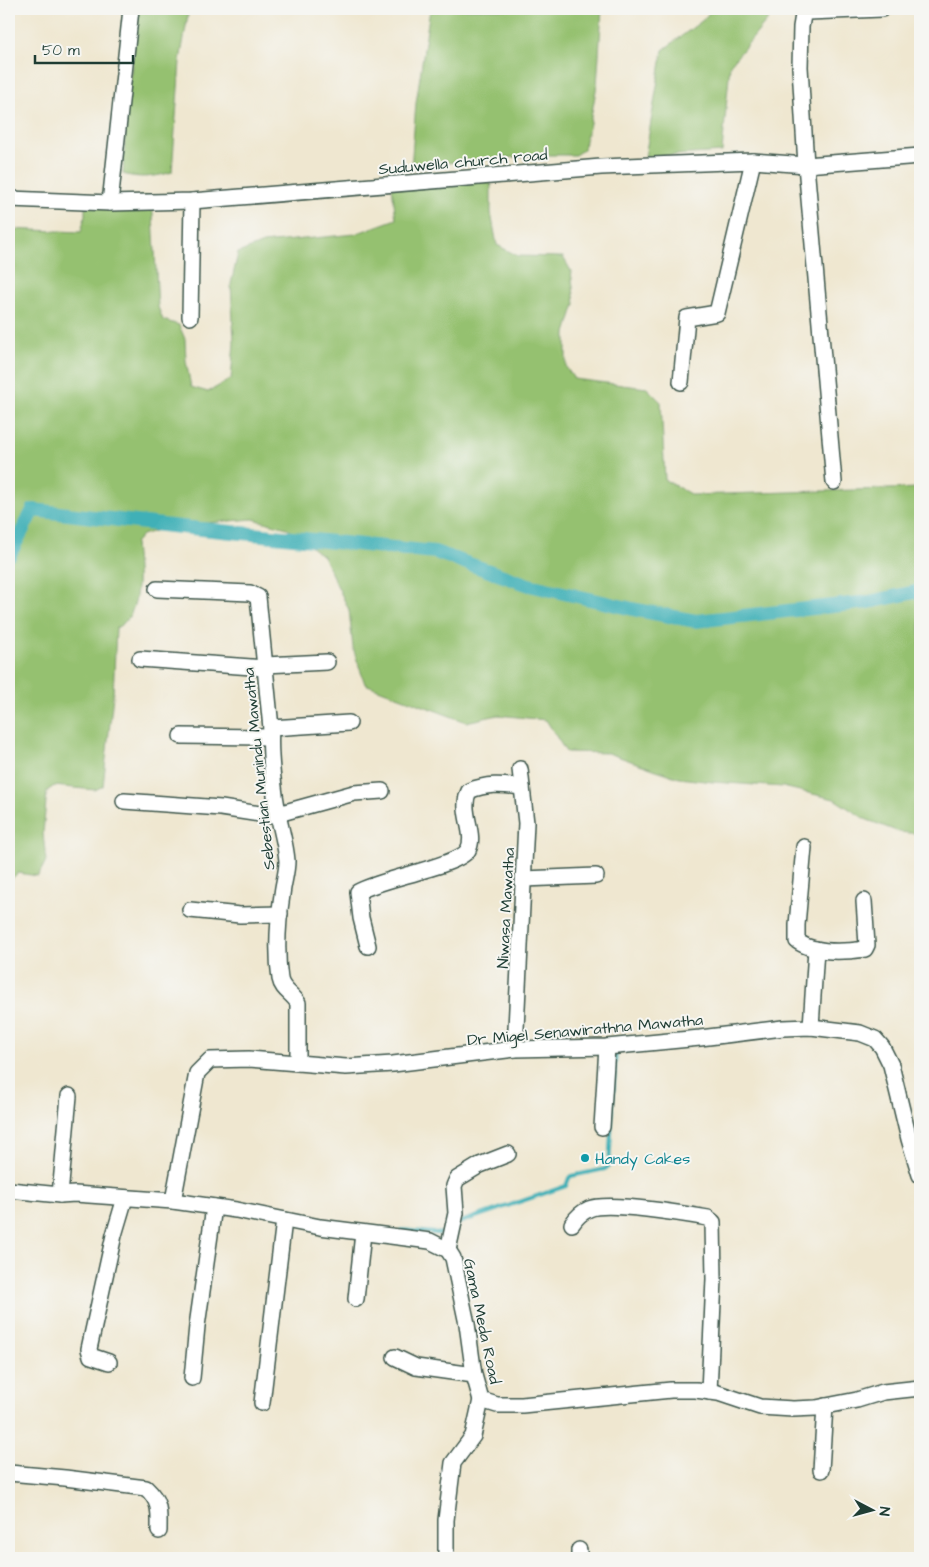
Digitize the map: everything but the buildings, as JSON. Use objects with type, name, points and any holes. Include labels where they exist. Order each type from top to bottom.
[{"type":"street","points":[[110,203],[130,9]]},
{"type":"street","points":[[834,482],[806,165],[800,67],[801,27],[803,15],[808,12],[882,9]]},
{"type":"street","name":"Suduwella church road","points":[[9,199],[110,203],[192,201],[601,166],[752,161],[806,165],[920,156]]},
{"type":"street","points":[[681,382],[687,318],[717,313],[752,161]]},
{"type":"street","points":[[190,317],[192,201]]},
{"type":"street","name":"Sebestian Munindu Mawatha","points":[[157,589],[250,592],[257,594],[258,597],[278,815],[287,859],[280,914],[278,964],[280,982],[285,990],[294,996],[298,1002],[298,1063]]},
{"type":"street","points":[[140,659],[265,667],[327,662]]},
{"type":"street","points":[[181,736],[271,732],[349,723]]},
{"type":"street","name":"Niwasa Mawatha","points":[[515,1049],[526,823],[520,769]]},
{"type":"street","points":[[368,946],[358,892],[378,883],[430,869],[460,857],[468,851],[470,844],[465,798],[469,790],[480,786],[497,785],[522,787]]},
{"type":"street","points":[[124,801],[221,808],[278,815],[354,793],[382,791]]},
{"type":"street","points":[[804,846],[797,941],[816,949],[850,951],[865,949],[867,946],[864,901]]},
{"type":"street","points":[[524,879],[596,876]]},
{"type":"street","points":[[190,910],[240,915],[280,914]]},
{"type":"street","points":[[811,1027],[816,949]]},
{"type":"street","name":"Dr Migel Senawirathna Mawatha","points":[[173,1201],[197,1073],[210,1060],[249,1059],[346,1067],[394,1064],[515,1049],[607,1047],[783,1028],[811,1027],[860,1033],[875,1039],[882,1047],[890,1065],[920,1174]]},
{"type":"street","points":[[602,1127],[607,1047]]},
{"type":"street","points":[[60,1195],[69,1096]]},
{"type":"street","points":[[448,1250],[456,1213],[454,1186],[457,1178],[480,1165],[508,1154]]},
{"type":"street","name":"Gama Meda Road","points":[[9,1190],[60,1195],[75,1194],[173,1201],[284,1220],[430,1241],[448,1250],[453,1258],[467,1324],[474,1375],[481,1400],[497,1405],[522,1405],[671,1390],[718,1393],[760,1406],[793,1409],[824,1406],[859,1400],[883,1392],[920,1388]]},
{"type":"street","points":[[109,1362],[91,1356],[89,1349],[114,1235],[125,1198]]},
{"type":"street","points":[[572,1224],[576,1217],[590,1208],[613,1206],[708,1218],[713,1222],[714,1279],[709,1392]]},
{"type":"street","points":[[192,1378],[214,1207]]},
{"type":"street","points":[[262,1403],[284,1220]]},
{"type":"street","points":[[356,1299],[363,1232]]},
{"type":"street","points":[[395,1357],[416,1367],[474,1375]]},
{"type":"street","points":[[446,1558],[446,1520],[453,1463],[473,1436],[481,1400]]},
{"type":"street","points":[[821,1470],[824,1406]]},
{"type":"street","points":[[9,1473],[146,1488],[154,1496],[159,1509],[159,1531]]},
{"type":"green space","points":[[139,9],[189,9],[180,61],[172,172],[148,177],[123,174],[127,102]]},
{"type":"green space","points":[[430,9],[602,9],[597,85],[584,149],[575,155],[540,155],[434,164],[411,169],[416,103]]},
{"type":"green space","points":[[712,9],[777,9],[730,65],[722,152],[645,157],[663,50],[703,20]]},
{"type":"green space","points":[[491,178],[491,213],[497,245],[518,256],[563,257],[571,271],[575,304],[566,333],[566,367],[574,379],[647,388],[661,402],[665,480],[692,495],[920,488],[920,834],[899,832],[865,819],[834,799],[783,787],[679,778],[608,753],[566,752],[546,720],[498,715],[466,722],[365,684],[353,648],[349,610],[323,556],[287,528],[253,519],[171,526],[142,535],[135,543],[137,590],[131,613],[125,622],[116,628],[113,696],[103,786],[95,790],[54,786],[47,791],[43,833],[46,861],[38,876],[18,873],[9,881],[9,229],[81,232],[85,216],[85,198],[152,196],[158,307],[163,320],[179,325],[185,339],[186,361],[191,387],[208,392],[231,379],[234,342],[231,284],[238,253],[263,243],[355,234],[396,219],[392,187]]},
{"type":"waterway","points":[[9,553],[33,510],[171,526],[435,552],[529,585],[637,610],[696,621],[869,602],[920,591]]},
{"type":"waterway","points":[[458,1223],[566,1186],[571,1176],[605,1169],[609,1166],[616,1051],[618,1051]]},
{"type":"waterway","points":[[402,1230],[447,1234]]},
{"type":"place","name":"Handy Cakes","points":[[585,1158]]}]
